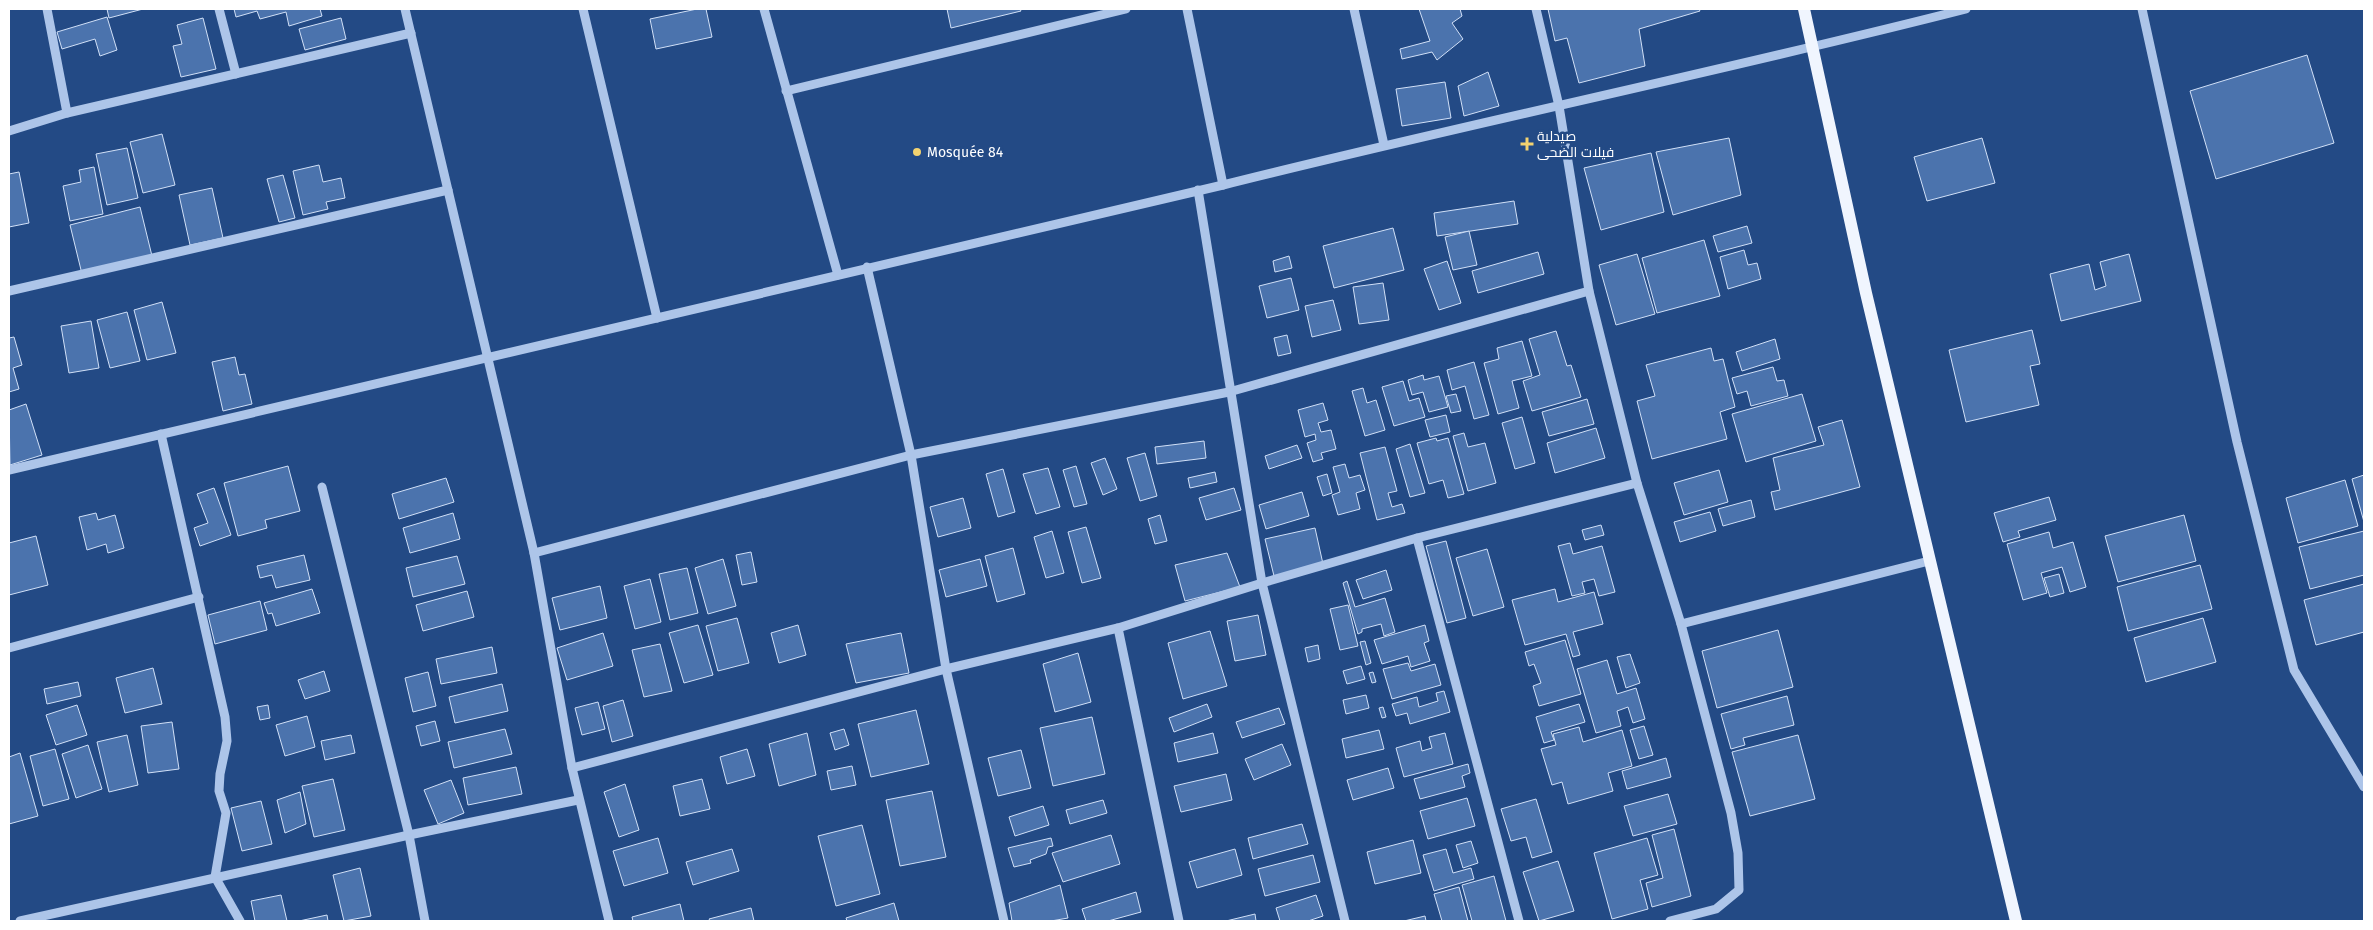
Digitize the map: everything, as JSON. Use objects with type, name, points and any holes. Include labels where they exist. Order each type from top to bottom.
[{"type":"main road","points":[[1804,9],[1866,293],[2016,921]]},
{"type":"street","points":[[47,9],[67,113]]},
{"type":"street","points":[[219,9],[236,74]]},
{"type":"street","points":[[405,9],[534,553],[578,800],[609,921]]},
{"type":"street","points":[[583,9],[657,318]]},
{"type":"street","points":[[764,9],[838,275]]},
{"type":"street","points":[[786,91],[1126,9]]},
{"type":"street","points":[[1188,9],[1223,185]]},
{"type":"street","points":[[1354,9],[1384,145]]},
{"type":"street","points":[[1536,9],[1560,106],[1589,291],[1637,483],[1681,624],[1731,813],[1738,853],[1739,890],[1716,909],[1670,921]]},
{"type":"street","points":[[9,470],[867,267],[1223,185],[1384,145],[1813,48],[1966,9]]},
{"type":"street","points":[[2142,9],[2237,442],[2294,670],[2364,787]]},
{"type":"street","points":[[9,131],[67,113],[411,33]]},
{"type":"street","points":[[9,291],[448,190]]},
{"type":"street","points":[[1198,190],[1262,583],[1345,921]]},
{"type":"street","points":[[867,267],[912,455],[946,669],[1004,921]]},
{"type":"street","points":[[534,553],[912,455],[1230,392],[1589,291]]},
{"type":"street","points":[[161,434],[225,717],[227,741],[220,774],[219,791],[226,813],[215,877],[240,921]]},
{"type":"street","points":[[572,768],[946,669],[1118,628],[1262,583],[1417,538],[1637,483]]},
{"type":"street","points":[[322,487],[409,835],[425,921]]},
{"type":"street","points":[[1417,538],[1519,921]]},
{"type":"street","points":[[1681,624],[1930,561]]},
{"type":"street","points":[[9,648],[199,597]]},
{"type":"street","points":[[1118,628],[1179,921]]},
{"type":"street","points":[[20,921],[215,877],[578,800]]},
{"type":"building","points":[[107,9],[143,9],[109,18]]},
{"type":"building","points":[[234,9],[320,9],[322,16],[289,26],[286,12],[260,19],[257,11],[236,17]]},
{"type":"building","points":[[697,9],[706,9],[712,37],[656,49],[650,19]]},
{"type":"building","points":[[947,9],[1020,9],[1021,11],[951,28]]},
{"type":"building","points":[[1419,9],[1460,9],[1462,16],[1452,23],[1463,39],[1437,60],[1432,52],[1402,59],[1400,49],[1430,41]]},
{"type":"building","points":[[1548,9],[1699,9],[1700,11],[1639,29],[1645,66],[1579,83],[1567,38],[1555,41]]},
{"type":"building","points":[[107,17],[117,50],[100,56],[95,39],[62,49],[57,32]]},
{"type":"building","points":[[203,18],[216,69],[181,77],[173,46],[182,44],[177,25]]},
{"type":"building","points":[[341,18],[346,39],[305,50],[299,29]]},
{"type":"building","points":[[2307,55],[2334,143],[2216,179],[2190,91]]},
{"type":"building","points":[[1488,72],[1499,106],[1464,116],[1458,86]]},
{"type":"building","points":[[1445,82],[1451,118],[1402,126],[1396,89]]},
{"type":"building","points":[[162,134],[175,185],[143,193],[130,142]]},
{"type":"building","points":[[1729,138],[1741,195],[1673,215],[1656,152]]},
{"type":"building","points":[[1982,138],[1995,183],[1927,201],[1914,157]]},
{"type":"building","points":[[127,148],[138,198],[107,205],[96,154]]},
{"type":"building","points":[[1651,153],[1664,212],[1601,230],[1584,168]]},
{"type":"building","points":[[319,165],[323,182],[341,178],[345,198],[326,202],[328,209],[303,215],[293,171]]},
{"type":"building","points":[[94,167],[103,214],[70,221],[63,186],[81,182],[79,170]]},
{"type":"building","points":[[19,172],[29,223],[9,227],[9,174]]},
{"type":"building","points":[[283,175],[295,218],[279,222],[267,179]]},
{"type":"building","points":[[212,188],[223,238],[190,245],[179,195]]},
{"type":"building","points":[[1514,201],[1518,224],[1437,236],[1434,213]]},
{"type":"building","points":[[140,207],[152,256],[82,274],[70,225]]},
{"type":"building","points":[[1747,226],[1752,243],[1718,252],[1713,236]]},
{"type":"building","points":[[1393,228],[1404,270],[1334,288],[1323,246]]},
{"type":"building","points":[[1469,231],[1477,265],[1453,270],[1445,237]]},
{"type":"building","points":[[1704,240],[1720,296],[1657,313],[1642,258]]},
{"type":"building","points":[[1744,250],[1748,265],[1757,263],[1761,279],[1728,289],[1720,257]]},
{"type":"building","points":[[1538,252],[1544,274],[1478,293],[1472,271]]},
{"type":"building","points":[[1637,254],[1655,314],[1616,325],[1599,265]]},
{"type":"building","points":[[2129,254],[2141,301],[2061,321],[2050,274],[2089,264],[2095,290],[2106,286],[2100,262]]},
{"type":"building","points":[[1289,256],[1292,268],[1275,272],[1273,261]]},
{"type":"building","points":[[1447,261],[1461,303],[1439,310],[1424,269]]},
{"type":"building","points":[[1291,278],[1299,310],[1267,318],[1259,286]]},
{"type":"building","points":[[1383,283],[1389,320],[1359,324],[1353,287]]},
{"type":"building","points":[[1333,300],[1341,330],[1312,337],[1305,306]]},
{"type":"building","points":[[162,302],[176,353],[147,360],[134,310]]},
{"type":"building","points":[[127,312],[140,361],[110,368],[97,320]]},
{"type":"building","points":[[91,321],[99,368],[69,373],[61,326]]},
{"type":"building","points":[[2032,330],[2040,364],[2030,366],[2039,405],[1966,422],[1949,350]]},
{"type":"building","points":[[1556,331],[1567,366],[1571,365],[1581,397],[1532,411],[1523,381],[1540,375],[1529,339]]},
{"type":"building","points":[[1287,335],[1291,353],[1278,356],[1274,338]]},
{"type":"building","points":[[14,337],[22,365],[13,368],[19,389],[9,392],[9,338]]},
{"type":"building","points":[[1775,339],[1780,359],[1742,371],[1736,352]]},
{"type":"building","points":[[1522,341],[1532,376],[1512,381],[1519,408],[1498,414],[1484,363],[1499,359],[1497,348]]},
{"type":"building","points":[[1711,348],[1714,361],[1723,359],[1735,407],[1720,412],[1727,439],[1652,459],[1637,401],[1655,396],[1646,365]]},
{"type":"building","points":[[235,357],[239,375],[245,374],[252,404],[223,411],[212,362]]},
{"type":"building","points":[[1474,362],[1489,415],[1474,419],[1465,386],[1452,390],[1447,370]]},
{"type":"building","points":[[1773,367],[1777,381],[1784,380],[1788,396],[1751,406],[1747,391],[1737,394],[1732,378]]},
{"type":"building","points":[[1423,375],[1424,380],[1439,376],[1448,407],[1429,412],[1423,392],[1412,395],[1408,380]]},
{"type":"building","points":[[1403,381],[1409,401],[1419,398],[1425,417],[1394,426],[1382,387]]},
{"type":"building","points":[[1363,388],[1367,403],[1376,400],[1385,430],[1365,436],[1352,391]]},
{"type":"building","points":[[1456,394],[1461,411],[1451,413],[1446,396]]},
{"type":"building","points":[[1802,394],[1816,441],[1746,462],[1732,414]]},
{"type":"building","points":[[1587,399],[1594,424],[1549,436],[1542,412]]},
{"type":"building","points":[[1323,403],[1328,420],[1318,423],[1321,432],[1331,430],[1336,449],[1321,453],[1323,459],[1313,462],[1307,443],[1316,440],[1315,434],[1305,437],[1298,410]]},
{"type":"building","points":[[26,404],[42,455],[10,465],[9,410]]},
{"type":"building","points":[[1446,415],[1450,432],[1430,437],[1425,420]]},
{"type":"building","points":[[1522,417],[1535,463],[1515,469],[1502,423]]},
{"type":"building","points":[[1842,420],[1860,487],[1775,510],[1771,492],[1780,490],[1773,458],[1824,445],[1818,427]]},
{"type":"building","points":[[1596,428],[1605,458],[1555,473],[1547,443]]},
{"type":"building","points":[[1464,433],[1468,447],[1485,443],[1496,483],[1468,491],[1453,436]]},
{"type":"building","points":[[1436,438],[1437,441],[1448,438],[1464,494],[1448,498],[1443,480],[1429,484],[1417,443]]},
{"type":"building","points":[[1204,441],[1206,458],[1157,464],[1155,447]]},
{"type":"building","points":[[1410,444],[1425,493],[1410,497],[1396,449]]},
{"type":"building","points":[[1297,445],[1302,458],[1269,469],[1265,456]]},
{"type":"building","points":[[1385,447],[1397,491],[1388,493],[1392,507],[1402,504],[1405,513],[1377,520],[1360,453]]},
{"type":"building","points":[[1145,453],[1157,496],[1140,501],[1127,458]]},
{"type":"building","points":[[1105,458],[1117,489],[1103,495],[1091,463]]},
{"type":"building","points":[[1345,464],[1349,478],[1360,475],[1365,490],[1356,493],[1360,509],[1338,515],[1332,495],[1340,492],[1333,467]]},
{"type":"building","points":[[288,466],[300,511],[265,520],[267,528],[238,536],[224,483]]},
{"type":"building","points":[[1076,466],[1087,504],[1074,507],[1063,470]]},
{"type":"building","points":[[1048,468],[1060,507],[1036,514],[1023,474]]},
{"type":"building","points":[[1003,469],[1015,512],[998,517],[986,474]]},
{"type":"building","points":[[1719,470],[1728,502],[1684,515],[1674,483]]},
{"type":"building","points":[[1215,472],[1217,482],[1190,488],[1188,478]]},
{"type":"building","points":[[1327,474],[1332,493],[1323,496],[1317,477]]},
{"type":"building","points":[[2364,475],[2364,522],[2352,479]]},
{"type":"building","points":[[446,478],[454,502],[399,519],[392,494]]},
{"type":"building","points":[[2345,480],[2358,526],[2298,543],[2286,498]]},
{"type":"building","points":[[214,488],[231,535],[200,546],[194,528],[208,523],[197,494]]},
{"type":"building","points":[[1234,488],[1241,510],[1206,520],[1199,498]]},
{"type":"building","points":[[1302,492],[1309,516],[1266,529],[1259,505]]},
{"type":"building","points":[[2049,497],[2056,520],[2018,531],[2020,537],[2003,542],[1994,513]]},
{"type":"building","points":[[963,498],[971,528],[938,537],[930,507]]},
{"type":"building","points":[[1751,500],[1755,517],[1723,526],[1718,509]]},
{"type":"building","points":[[1710,512],[1716,531],[1680,542],[1674,522]]},
{"type":"building","points":[[96,513],[98,520],[115,515],[124,548],[108,553],[106,544],[87,550],[79,517]]},
{"type":"building","points":[[453,513],[460,539],[410,553],[403,528]]},
{"type":"building","points":[[1160,515],[1167,541],[1155,544],[1148,519]]},
{"type":"building","points":[[2184,515],[2196,561],[2118,582],[2105,536]]},
{"type":"building","points":[[1601,525],[1604,535],[1585,540],[1582,530]]},
{"type":"building","points":[[1086,527],[1101,578],[1082,583],[1068,532]]},
{"type":"building","points":[[1315,528],[1323,564],[1274,576],[1265,539]]},
{"type":"building","points":[[1052,531],[1064,573],[1046,578],[1034,537]]},
{"type":"building","points":[[2364,531],[2364,575],[2310,589],[2299,547]]},
{"type":"building","points":[[2049,532],[2053,548],[2073,542],[2086,587],[2070,592],[2062,567],[2041,573],[2047,593],[2023,600],[2007,544]]},
{"type":"building","points":[[36,536],[48,585],[9,595],[9,543]]},
{"type":"building","points":[[1446,541],[1466,618],[1447,623],[1426,546]]},
{"type":"building","points":[[1570,543],[1573,554],[1602,546],[1615,592],[1599,596],[1594,579],[1582,582],[1585,593],[1572,596],[1558,546]]},
{"type":"building","points":[[1013,548],[1025,594],[997,602],[985,556]]},
{"type":"building","points":[[1487,549],[1504,607],[1473,616],[1456,558]]},
{"type":"building","points":[[751,552],[757,582],[742,585],[736,555]]},
{"type":"building","points":[[1227,553],[1240,587],[1185,601],[1175,565]]},
{"type":"building","points":[[304,555],[310,580],[276,588],[272,575],[260,578],[257,566]]},
{"type":"building","points":[[457,556],[465,584],[413,597],[406,568]]},
{"type":"building","points":[[723,559],[736,606],[708,614],[695,568]]},
{"type":"building","points":[[980,559],[987,586],[946,597],[939,570]]},
{"type":"building","points":[[2200,565],[2212,609],[2128,631],[2117,587]]},
{"type":"building","points":[[687,568],[698,613],[670,620],[659,574]]},
{"type":"building","points":[[1386,570],[1392,590],[1363,599],[1356,580]]},
{"type":"building","points":[[2059,574],[2064,593],[2050,597],[2044,578]]},
{"type":"building","points":[[650,579],[661,622],[635,629],[624,586]]},
{"type":"building","points":[[1347,581],[1355,607],[1385,598],[1395,632],[1384,636],[1381,624],[1362,629],[1362,632],[1358,634],[1343,583]]},
{"type":"building","points":[[2364,584],[2364,632],[2316,645],[2304,600]]},
{"type":"building","points":[[600,586],[607,618],[560,630],[552,598]]},
{"type":"building","points":[[312,589],[320,613],[276,626],[272,613],[268,614],[264,603]]},
{"type":"building","points":[[1555,589],[1558,602],[1594,592],[1603,624],[1573,632],[1580,655],[1573,657],[1566,634],[1525,645],[1512,600]]},
{"type":"building","points":[[467,591],[474,617],[423,631],[416,605]]},
{"type":"building","points":[[260,601],[267,630],[215,644],[208,615]]},
{"type":"building","points":[[1348,605],[1358,646],[1340,650],[1330,609]]},
{"type":"building","points":[[1258,615],[1266,655],[1235,661],[1227,621]]},
{"type":"building","points":[[737,618],[749,663],[718,671],[706,626]]},
{"type":"building","points":[[2203,618],[2216,662],[2146,682],[2134,638]]},
{"type":"building","points":[[698,625],[713,675],[684,683],[669,633]]},
{"type":"building","points":[[798,625],[806,655],[779,663],[771,633]]},
{"type":"building","points":[[1425,625],[1429,641],[1424,643],[1430,661],[1411,667],[1408,656],[1382,664],[1374,640]]},
{"type":"building","points":[[1778,630],[1793,687],[1717,708],[1702,651]]},
{"type":"building","points":[[1210,631],[1227,686],[1183,699],[1168,643]]},
{"type":"building","points":[[603,633],[613,666],[567,680],[557,648]]},
{"type":"building","points":[[901,633],[909,673],[856,683],[846,644]]},
{"type":"building","points":[[1565,640],[1581,694],[1539,706],[1533,686],[1541,683],[1534,664],[1529,666],[1525,652]]},
{"type":"building","points":[[1365,641],[1371,663],[1366,665],[1360,642]]},
{"type":"building","points":[[660,644],[672,691],[644,697],[632,650]]},
{"type":"building","points":[[1318,645],[1320,659],[1308,662],[1305,648]]},
{"type":"building","points":[[492,647],[497,673],[441,684],[436,659]]},
{"type":"building","points":[[1078,653],[1091,702],[1055,712],[1043,664]]},
{"type":"building","points":[[1630,654],[1640,683],[1626,688],[1617,657]]},
{"type":"building","points":[[1607,660],[1617,694],[1636,688],[1645,719],[1633,723],[1628,707],[1617,711],[1621,726],[1596,733],[1577,669]]},
{"type":"building","points":[[1408,663],[1411,671],[1435,664],[1441,685],[1392,699],[1383,669]]},
{"type":"building","points":[[1361,666],[1365,679],[1347,684],[1343,671]]},
{"type":"building","points":[[153,668],[162,704],[125,713],[116,678]]},
{"type":"building","points":[[324,671],[330,691],[305,699],[298,680]]},
{"type":"building","points":[[428,672],[436,706],[413,712],[405,678]]},
{"type":"building","points":[[1373,672],[1376,682],[1372,683],[1369,673]]},
{"type":"building","points":[[78,682],[81,696],[47,704],[44,689]]},
{"type":"building","points":[[502,684],[508,711],[455,723],[449,697]]},
{"type":"building","points":[[1444,691],[1450,712],[1410,724],[1407,713],[1396,716],[1392,704],[1417,697],[1419,707],[1438,701],[1436,693]]},
{"type":"building","points":[[1366,695],[1369,708],[1346,714],[1343,700]]},
{"type":"building","points":[[1787,696],[1794,725],[1743,738],[1745,745],[1731,749],[1721,714]]},
{"type":"building","points":[[623,700],[633,736],[612,742],[603,706]]},
{"type":"building","points":[[598,702],[605,729],[582,735],[575,708]]},
{"type":"building","points":[[1207,704],[1212,717],[1174,732],[1169,718]]},
{"type":"building","points":[[1579,704],[1585,722],[1551,732],[1554,740],[1544,743],[1536,717]]},
{"type":"building","points":[[77,705],[87,735],[56,745],[46,715]]},
{"type":"building","points":[[268,705],[270,718],[260,720],[257,707]]},
{"type":"building","points":[[1383,707],[1386,717],[1382,718],[1379,708]]},
{"type":"building","points":[[1279,708],[1285,724],[1242,738],[1236,722]]},
{"type":"building","points":[[916,710],[929,764],[871,777],[858,724]]},
{"type":"building","points":[[307,716],[315,747],[285,756],[276,725]]},
{"type":"building","points":[[1092,717],[1105,774],[1053,786],[1040,728]]},
{"type":"building","points":[[435,721],[440,741],[421,746],[416,726]]},
{"type":"building","points":[[172,722],[179,769],[148,773],[141,726]]},
{"type":"building","points":[[1644,726],[1653,755],[1639,759],[1630,730]]},
{"type":"building","points":[[1579,727],[1583,742],[1622,730],[1632,766],[1608,773],[1613,791],[1568,804],[1562,782],[1552,785],[1541,749],[1556,745],[1553,734]]},
{"type":"building","points":[[505,729],[512,754],[454,768],[448,742]]},
{"type":"building","points":[[844,729],[849,745],[835,750],[830,733]]},
{"type":"building","points":[[1379,730],[1384,749],[1346,758],[1342,739]]},
{"type":"building","points":[[807,733],[816,775],[779,786],[769,744]]},
{"type":"building","points":[[1213,733],[1218,753],[1178,762],[1174,743]]},
{"type":"building","points":[[1445,733],[1453,764],[1404,777],[1396,748],[1420,741],[1422,751],[1432,748],[1429,737]]},
{"type":"building","points":[[127,735],[138,785],[109,792],[97,742]]},
{"type":"building","points":[[351,735],[355,753],[325,760],[321,741]]},
{"type":"building","points":[[1798,735],[1815,799],[1750,816],[1732,752]]},
{"type":"building","points":[[1282,744],[1291,765],[1254,780],[1245,759]]},
{"type":"building","points":[[88,745],[102,789],[76,798],[62,754]]},
{"type":"building","points":[[55,749],[69,799],[43,806],[30,756]]},
{"type":"building","points":[[747,749],[755,776],[727,784],[720,757]]},
{"type":"building","points":[[1021,750],[1031,788],[998,796],[988,758]]},
{"type":"building","points":[[20,753],[38,816],[9,824],[9,757]]},
{"type":"building","points":[[1666,758],[1671,777],[1627,789],[1622,771]]},
{"type":"building","points":[[1468,764],[1470,773],[1462,776],[1465,787],[1420,799],[1414,779]]},
{"type":"building","points":[[852,766],[856,785],[831,790],[827,771]]},
{"type":"building","points":[[516,767],[522,794],[468,805],[463,778]]},
{"type":"building","points":[[1388,768],[1394,788],[1353,800],[1347,780]]},
{"type":"building","points":[[1226,774],[1232,800],[1181,812],[1174,786]]},
{"type":"building","points":[[333,779],[345,830],[314,837],[302,786]]},
{"type":"building","points":[[702,779],[710,809],[680,816],[673,786]]},
{"type":"building","points":[[451,780],[464,813],[438,824],[424,790]]},
{"type":"building","points":[[625,784],[639,830],[619,837],[604,792]]},
{"type":"building","points":[[932,791],[946,857],[900,866],[886,800]]},
{"type":"building","points":[[300,792],[306,824],[285,833],[277,800]]},
{"type":"building","points":[[1668,794],[1677,824],[1633,836],[1624,806]]},
{"type":"building","points":[[1467,798],[1475,826],[1428,839],[1420,811]]},
{"type":"building","points":[[1536,799],[1552,852],[1532,858],[1526,837],[1511,841],[1501,809]]},
{"type":"building","points":[[1103,800],[1107,813],[1070,824],[1066,810]]},
{"type":"building","points":[[261,801],[272,844],[242,851],[231,808]]},
{"type":"building","points":[[1043,806],[1049,825],[1015,836],[1009,817]]},
{"type":"building","points":[[1302,824],[1308,844],[1253,859],[1248,838]]},
{"type":"building","points":[[862,825],[880,894],[836,906],[818,836]]},
{"type":"building","points":[[1674,829],[1691,896],[1652,907],[1646,883],[1663,878],[1652,835]]},
{"type":"building","points":[[1111,835],[1120,864],[1063,882],[1052,853]]},
{"type":"building","points":[[658,838],[668,873],[624,886],[613,851]]},
{"type":"building","points":[[1051,838],[1053,846],[1048,847],[1046,854],[1030,860],[1031,863],[1014,867],[1008,848]]},
{"type":"building","points":[[1647,838],[1658,875],[1640,880],[1648,909],[1612,919],[1594,853]]},
{"type":"building","points":[[1413,840],[1421,873],[1375,884],[1367,852]]},
{"type":"building","points":[[1471,841],[1478,863],[1463,868],[1456,845]]},
{"type":"building","points":[[732,849],[739,871],[693,885],[686,862]]},
{"type":"building","points":[[1235,849],[1242,875],[1197,888],[1189,862]]},
{"type":"building","points":[[1446,849],[1453,873],[1471,868],[1474,879],[1434,891],[1423,855]]},
{"type":"building","points":[[1313,855],[1320,882],[1265,896],[1258,869]]},
{"type":"building","points":[[1558,861],[1574,911],[1539,921],[1523,872]]},
{"type":"building","points":[[360,868],[371,916],[344,921],[333,875]]},
{"type":"building","points":[[1494,876],[1506,921],[1472,921],[1462,885]]},
{"type":"building","points":[[1060,885],[1068,918],[1051,921],[1012,921],[1009,903]]},
{"type":"building","points":[[1459,887],[1468,921],[1442,921],[1434,894]]},
{"type":"building","points":[[1136,892],[1141,912],[1108,921],[1086,921],[1082,909]]},
{"type":"building","points":[[281,895],[287,921],[255,921],[251,901]]},
{"type":"building","points":[[1316,895],[1323,916],[1308,921],[1280,921],[1276,908]]},
{"type":"building","points":[[894,903],[899,921],[847,921],[846,918]]},
{"type":"building","points":[[680,904],[684,921],[633,921],[632,917]]},
{"type":"building","points":[[751,908],[754,921],[710,921],[709,919]]},
{"type":"building","points":[[1255,914],[1256,921],[1226,921]]},
{"type":"building","points":[[327,915],[328,921],[299,921]]},
{"type":"building","points":[[1425,916],[1426,921],[1404,921]]},
{"type":"place","name":"صيدلية فيلات الضحى","points":[[1527,144]]},
{"type":"place","name":"Mosquée 84","points":[[917,152]]}]
